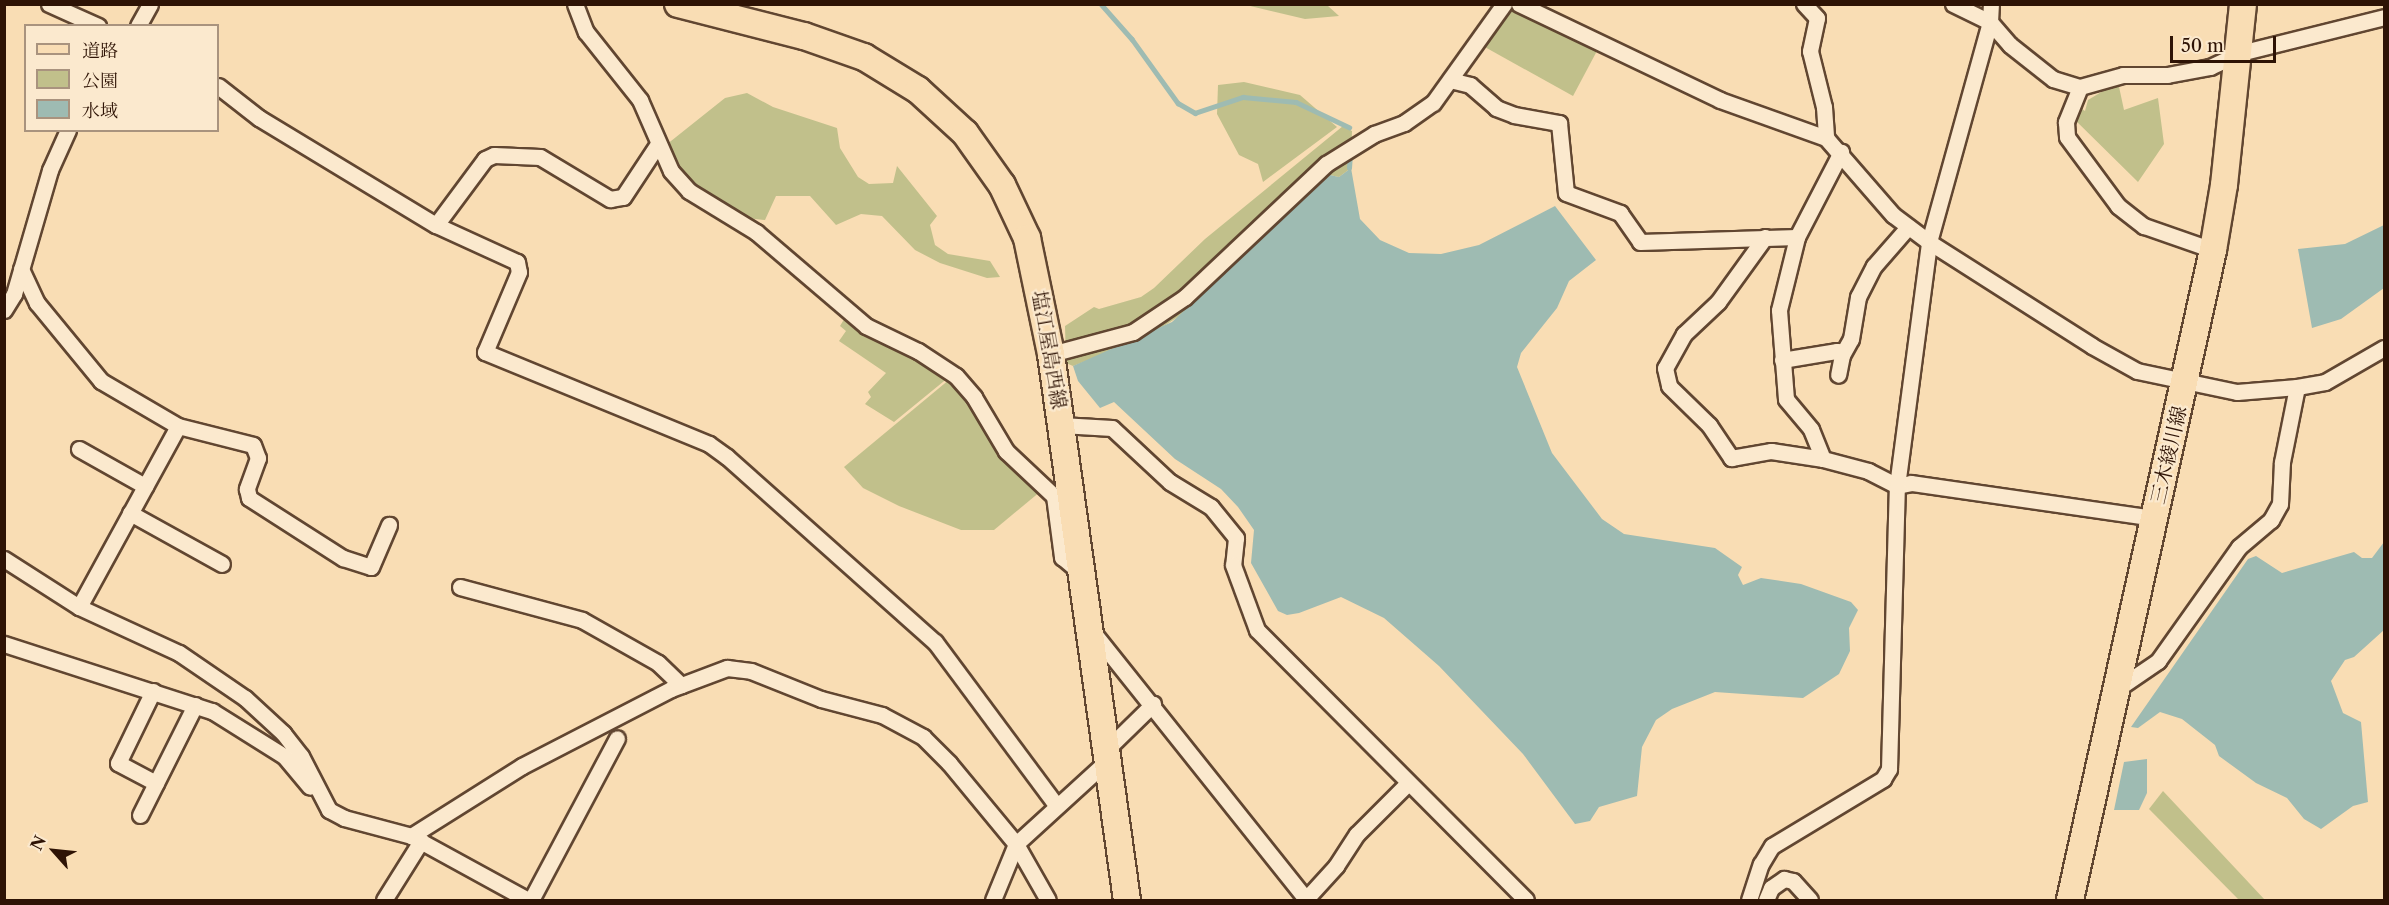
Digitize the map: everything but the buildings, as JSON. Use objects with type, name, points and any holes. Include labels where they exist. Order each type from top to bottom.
[{"type":"main road","name":"塩江屋島西線","points":[[678,4],[804,36],[864,57],[918,90],[957,126],[1002,185],[1027,238],[1051,354],[1127,900]]},
{"type":"main road","name":"三木綾川線","points":[[2070,900],[2186,383],[2213,250],[2240,53],[2243,4]]},
{"type":"street","points":[[49,4],[94,24]]},
{"type":"street","points":[[139,24],[150,4]]},
{"type":"street","points":[[575,4],[586,32],[640,100],[671,171],[689,191],[756,232],[866,326],[918,351],[956,376],[974,397],[1006,451],[1054,496],[1062,557],[1082,573]]},
{"type":"street","points":[[1051,354],[1133,332],[1153,321],[1185,297],[1326,164],[1374,135],[1404,123],[1433,103],[1504,4]]},
{"type":"street","points":[[1519,4],[1720,100],[1826,138],[1841,152],[1893,215],[1908,227],[2091,346],[2137,371],[2237,392],[2297,387],[2325,382],[2385,348]]},
{"type":"street","points":[[1804,4],[1817,18],[1810,51],[1824,107],[1826,138]]},
{"type":"street","points":[[1953,4],[1990,22],[2010,45],[2053,79],[2080,87],[2123,75],[2190,72],[2240,53],[2385,16]]},
{"type":"street","points":[[1749,900],[1761,864],[1772,846],[1883,779],[1888,769],[1897,486],[1929,242],[1990,22],[1991,4]]},
{"type":"street","points":[[1450,80],[1470,85],[1496,108],[1514,115],[1559,123],[1566,193],[1620,213],[1640,242],[1797,237]]},
{"type":"street","points":[[219,87],[259,118],[436,225],[517,262],[519,272],[485,352],[709,444],[727,457],[935,642],[1057,806]]},
{"type":"street","points":[[2080,87],[2066,123],[2067,137],[2118,206],[2144,226],[2213,250]]},
{"type":"street","points":[[4,310],[21,269],[50,170],[67,132]]},
{"type":"street","points":[[436,225],[485,159],[494,155],[540,157],[610,199],[623,197],[658,144]]},
{"type":"street","points":[[1823,459],[1810,429],[1785,399],[1779,310],[1797,237],[1841,152]]},
{"type":"street","points":[[1838,375],[1842,355],[1851,339],[1858,297],[1874,266],[1908,227]]},
{"type":"street","points":[[1765,237],[1718,302],[1683,334],[1665,368],[1665,376],[1682,401],[1709,424],[1731,458],[1771,451],[1823,459],[1868,471],[1897,486],[1911,483],[2154,518]]},
{"type":"street","points":[[21,269],[37,303],[101,381],[178,426],[253,445],[258,458],[247,489],[249,498],[343,558],[371,567],[389,525]]},
{"type":"street","points":[[1782,360],[1800,360],[1829,350],[1842,355]]},
{"type":"street","points":[[2117,689],[2158,661],[2239,547],[2271,520],[2280,504],[2282,462],[2297,387]]},
{"type":"street","points":[[1061,425],[1112,428],[1170,482],[1211,507],[1236,538],[1233,565],[1257,630],[1526,900]]},
{"type":"street","points":[[79,607],[178,426]]},
{"type":"street","points":[[79,448],[146,486]]},
{"type":"street","points":[[130,513],[222,564]]},
{"type":"street","points":[[4,559],[79,607],[178,653],[245,698],[283,733],[301,756],[329,810]]},
{"type":"street","points":[[460,587],[582,620],[658,663],[681,685]]},
{"type":"street","points":[[1090,629],[1153,704],[1307,900],[1336,866],[1357,834],[1408,783]]},
{"type":"street","points":[[6,647],[212,711],[284,756],[329,810],[344,818],[416,838],[529,900],[617,738]]},
{"type":"street","points":[[384,900],[416,838],[522,766],[681,685],[728,668],[752,671],[821,699],[904,724],[949,763],[1016,844],[1048,900]]},
{"type":"street","points":[[153,691],[118,763],[156,783]]},
{"type":"street","points":[[993,900],[1016,844],[1107,755],[1153,704]]},
{"type":"street","points":[[140,815],[195,705]]},
{"type":"street","points":[[1766,900],[1771,888],[1784,879],[1793,881],[1810,900]]},
{"type":"green space","points":[[1246,5],[1327,5],[1339,16],[1305,19]]},
{"type":"green space","points":[[1513,8],[1598,49],[1573,96],[1483,46]]},
{"type":"green space","points":[[1244,82],[1300,95],[1337,127],[1263,182],[1258,164],[1239,155],[1217,114],[1218,85]]},
{"type":"green space","points":[[2118,82],[2124,110],[2158,98],[2164,144],[2138,182],[2071,116],[2079,107],[2085,111],[2088,100]]},
{"type":"green space","points":[[747,93],[773,107],[837,128],[840,148],[858,177],[869,184],[893,183],[897,166],[937,216],[930,225],[935,245],[948,254],[990,261],[1000,277],[987,278],[940,263],[915,250],[882,216],[861,214],[836,225],[810,196],[776,196],[765,220],[747,218],[709,201],[676,167],[666,145],[725,98]]},
{"type":"green space","points":[[1343,126],[1352,131],[1351,168],[1339,177],[1330,175],[1193,307],[1147,337],[1073,366],[1066,363],[1065,326],[1094,307],[1099,309],[1141,297],[1154,288],[1205,239]]},
{"type":"green space","points":[[846,316],[949,377],[894,422],[865,404],[871,397],[868,392],[886,373],[839,341],[846,331],[840,326]]},
{"type":"green space","points":[[950,379],[1041,491],[994,530],[961,530],[899,506],[863,488],[844,467]]},
{"type":"green space","points":[[2163,791],[2265,900],[2239,900],[2149,809]]},
{"type":"water","points":[[1351,168],[1360,219],[1380,240],[1409,253],[1441,254],[1479,245],[1555,206],[1596,260],[1569,281],[1557,308],[1521,353],[1517,367],[1552,453],[1602,519],[1624,534],[1715,548],[1742,567],[1738,575],[1743,585],[1761,578],[1801,584],[1851,602],[1858,610],[1849,628],[1850,651],[1839,674],[1803,698],[1715,692],[1672,709],[1656,720],[1642,747],[1637,796],[1599,807],[1590,821],[1575,824],[1523,754],[1439,666],[1384,618],[1341,597],[1299,613],[1287,615],[1278,611],[1251,563],[1254,530],[1238,507],[1221,489],[1175,459],[1114,402],[1100,408],[1078,381],[1073,366],[1172,322],[1330,175],[1339,177]]},
{"type":"water","points":[[2384,225],[2384,288],[2341,319],[2312,328],[2298,249],[2345,244]]},
{"type":"water","points":[[2384,542],[2384,630],[2354,657],[2345,660],[2331,681],[2343,713],[2361,722],[2368,802],[2353,806],[2321,829],[2304,819],[2287,798],[2256,783],[2219,756],[2215,745],[2182,719],[2160,712],[2138,728],[2131,727],[2248,559],[2256,556],[2282,573],[2354,552],[2362,558],[2372,558]]},
{"type":"water","points":[[2147,759],[2147,793],[2139,810],[2114,810],[2124,762]]},
{"type":"waterway","points":[[1101,4],[1132,39],[1178,103],[1195,113],[1243,97],[1296,102],[1349,127]]},
{"type":"waterway","points":[[1349,168],[1350,153]]}]
